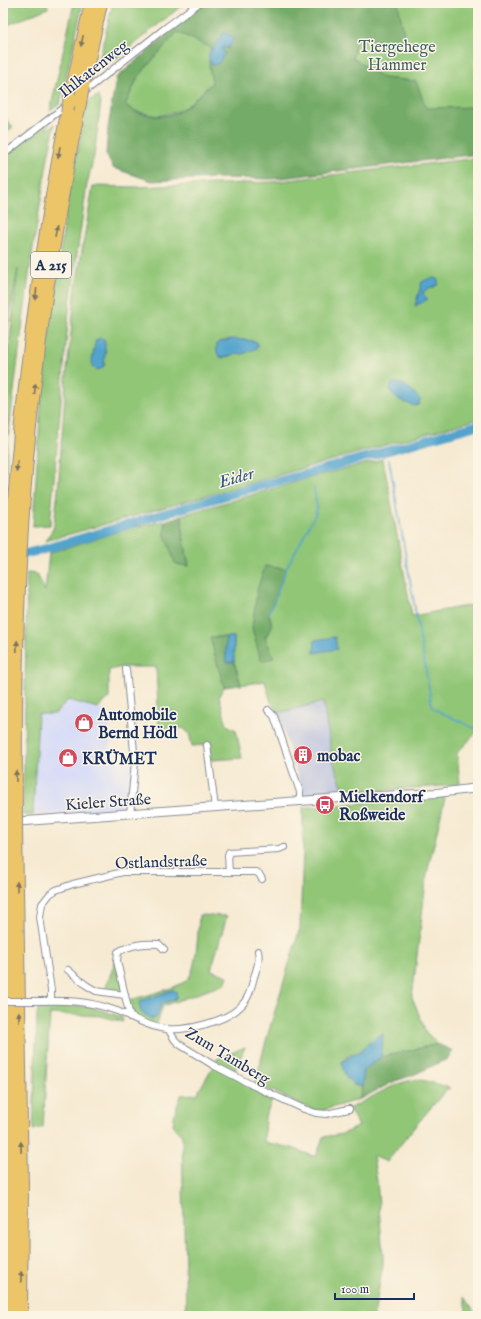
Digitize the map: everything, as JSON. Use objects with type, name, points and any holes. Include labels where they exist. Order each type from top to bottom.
[{"type":"highway","name":"A 215","points":[[17,541],[42,324],[91,3]]},
{"type":"highway","name":"A 215","points":[[10,1316],[12,1185],[9,823],[16,672],[15,571],[20,427],[33,314],[52,193],[67,113],[83,87],[101,3]]},
{"type":"highway","name":"A 215","points":[[9,823],[22,1170],[21,1316]]},
{"type":"street","name":"Ihlkatenweg","points":[[3,155],[199,3]]},
{"type":"street","points":[[126,669],[135,762],[130,814]]},
{"type":"street","points":[[268,710],[274,716],[300,792],[300,802]]},
{"type":"street","points":[[207,745],[215,808]]},
{"type":"street","name":"Kieler Straße","points":[[9,823],[429,793],[478,788]]},
{"type":"street","points":[[229,872],[229,852],[279,849],[284,847]]},
{"type":"street","name":"Ostlandstraße","points":[[51,1000],[51,990],[40,917],[42,904],[50,894],[56,890],[73,884],[123,872],[256,872],[262,879]]},
{"type":"street","points":[[130,1017],[117,961],[118,952],[130,946],[149,944],[159,944],[164,950]]},
{"type":"street","points":[[168,1029],[199,1026],[232,1013],[241,1007],[251,989],[258,964],[258,951]]},
{"type":"street","points":[[68,970],[86,986],[96,991],[125,995]]},
{"type":"street","name":"Zum Tamberg","points":[[3,1001],[77,1000],[94,1004],[156,1027],[168,1029],[179,1044],[213,1064],[274,1096],[316,1113],[326,1114],[350,1109]]},
{"type":"shaded area","points":[[68,700],[109,712],[111,761],[134,762],[127,809],[33,815],[38,714],[55,714]]},
{"type":"shaded area","points":[[323,702],[333,761],[345,792],[304,796],[278,713]]},
{"type":"green space","points":[[3,3],[47,3],[48,8],[3,27]]},
{"type":"green space","points":[[74,3],[83,3],[60,104],[50,111]]},
{"type":"green space","points":[[113,3],[185,3],[114,60],[98,65]]},
{"type":"green space","points":[[204,3],[398,3],[406,45],[356,37],[353,58],[383,78],[416,81],[426,108],[478,107],[478,154],[273,179],[215,178],[152,181],[113,168],[106,154],[108,128],[116,78]],"holes":[[[177,32],[211,48],[209,61],[212,83],[181,110],[167,115],[152,116],[138,112],[125,105],[138,77]]]},
{"type":"green space","name":"Tiergehege Hammer","points":[[315,3],[478,3],[478,107],[425,109],[315,105]]},
{"type":"green space","points":[[223,23],[212,83],[188,105],[179,111],[158,116],[134,111],[125,105],[138,77],[177,32]]},
{"type":"green space","points":[[98,96],[101,102],[94,156],[87,184],[69,310],[50,525],[33,526],[42,386],[68,196],[88,101]]},
{"type":"green space","points":[[3,115],[13,127],[3,136]]},
{"type":"green space","points":[[51,117],[46,130],[55,124],[31,260],[8,438],[3,538],[3,396],[18,269],[3,352],[3,155]]},
{"type":"green space","points":[[478,158],[478,419],[45,541],[54,525],[66,380],[76,286],[93,186],[136,187],[272,182]],"holes":[[[422,282],[435,287],[424,291],[423,294],[428,299],[415,306]],[[95,345],[106,350],[104,357],[105,365],[92,367]],[[393,383],[420,402],[417,406],[405,402],[398,399],[390,390]]]},
{"type":"green space","points":[[383,459],[412,616],[478,604],[478,731],[457,753],[460,785],[355,792],[355,790],[344,791],[333,761],[323,702],[278,713],[271,702],[265,681],[241,685],[234,662],[234,637],[210,637],[224,687],[219,696],[227,725],[236,730],[242,758],[211,760],[205,745],[192,746],[189,733],[183,728],[159,728],[156,667],[122,667],[109,670],[109,698],[98,708],[68,700],[55,714],[38,714],[33,815],[23,815],[27,573],[37,574],[45,591],[49,553],[130,528],[165,521],[165,536],[189,566],[183,535],[182,515],[317,476]],"holes":[[[286,569],[269,614],[272,626],[265,638],[252,628]]]},
{"type":"green space","points":[[182,515],[183,535],[189,566],[175,563],[165,535],[165,521]]},
{"type":"green space","points":[[265,566],[286,569],[269,614],[272,626],[265,637],[274,658],[261,661],[252,628],[257,590]]},
{"type":"green space","points":[[210,637],[226,637],[226,661],[234,662],[241,685],[224,687]]},
{"type":"green space","points":[[437,797],[445,798],[427,873],[412,997],[426,1032],[438,1044],[381,1057],[383,1034],[378,1036],[358,1052],[346,1057],[353,1085],[362,1087],[360,1099],[321,1111],[313,1110],[255,1083],[267,1037],[300,928],[303,807],[326,807]]},
{"type":"green space","points":[[199,915],[227,916],[211,970],[228,976],[225,984],[163,1006],[156,1027],[130,1017],[127,1001],[168,989],[183,983],[188,979],[191,974],[195,958]],"holes":[[[141,1000],[175,1000],[162,1003],[156,1018]]]},
{"type":"green space","points":[[117,956],[125,995],[104,993]]},
{"type":"green space","points":[[52,1004],[91,1007],[122,1017],[123,1022],[101,1016],[50,1014],[43,1127],[33,1130],[37,1014],[39,1006]]},
{"type":"green space","points":[[438,1044],[453,1051],[447,1059],[413,1075],[395,1081],[360,1099],[364,1070],[381,1057]]},
{"type":"green space","points":[[245,1047],[233,1075],[274,1096],[265,1117],[264,1142],[292,1148],[316,1157],[323,1137],[342,1134],[359,1126],[349,1109],[383,1091],[401,1083],[417,1080],[450,1088],[446,1090],[387,1162],[373,1156],[377,1181],[383,1257],[374,1316],[186,1316],[182,1136],[173,1126],[174,1115],[181,1095],[197,1094],[217,1059]]},
{"type":"green space","points":[[464,1297],[477,1316],[467,1316]]},
{"type":"water","points":[[223,33],[226,33],[234,38],[228,49],[223,47],[222,49],[225,53],[218,64],[212,65],[209,54]]},
{"type":"water","points":[[435,278],[438,280],[438,285],[423,292],[428,299],[415,306],[422,282]]},
{"type":"water","points":[[100,338],[104,339],[105,341],[105,358],[103,368],[97,370],[92,367],[92,360],[96,340]]},
{"type":"water","points":[[232,339],[257,342],[258,345],[257,348],[243,354],[236,353],[222,358],[218,355],[216,348],[218,342]]},
{"type":"water","points":[[393,383],[401,384],[409,388],[420,400],[419,404],[414,406],[396,398],[391,392]]},
{"type":"water","points":[[226,637],[234,637],[234,662],[226,662]]},
{"type":"water","points":[[335,637],[337,649],[314,653],[315,640]]},
{"type":"water","points":[[172,990],[176,991],[177,997],[174,1000],[162,1003],[156,1018],[152,1019],[141,1012],[139,1004],[141,1001]]},
{"type":"water","points":[[383,1034],[381,1057],[364,1070],[362,1087],[353,1083],[345,1075],[341,1063]]},
{"type":"waterway","name":"Eider","points":[[3,559],[45,549],[241,491],[478,425]]},
{"type":"waterway","points":[[389,460],[432,706],[436,710],[478,730]]},
{"type":"waterway","points":[[269,614],[286,569],[315,515],[317,507],[314,488]]},
{"type":"place","name":"Automobile Bernd Hödl","points":[[84,723]]},
{"type":"place","name":"mobac","points":[[303,755]]},
{"type":"place","name":"KRÜMET","points":[[68,758]]},
{"type":"place","name":"Mielkendorf Roßweide","points":[[325,805]]}]
